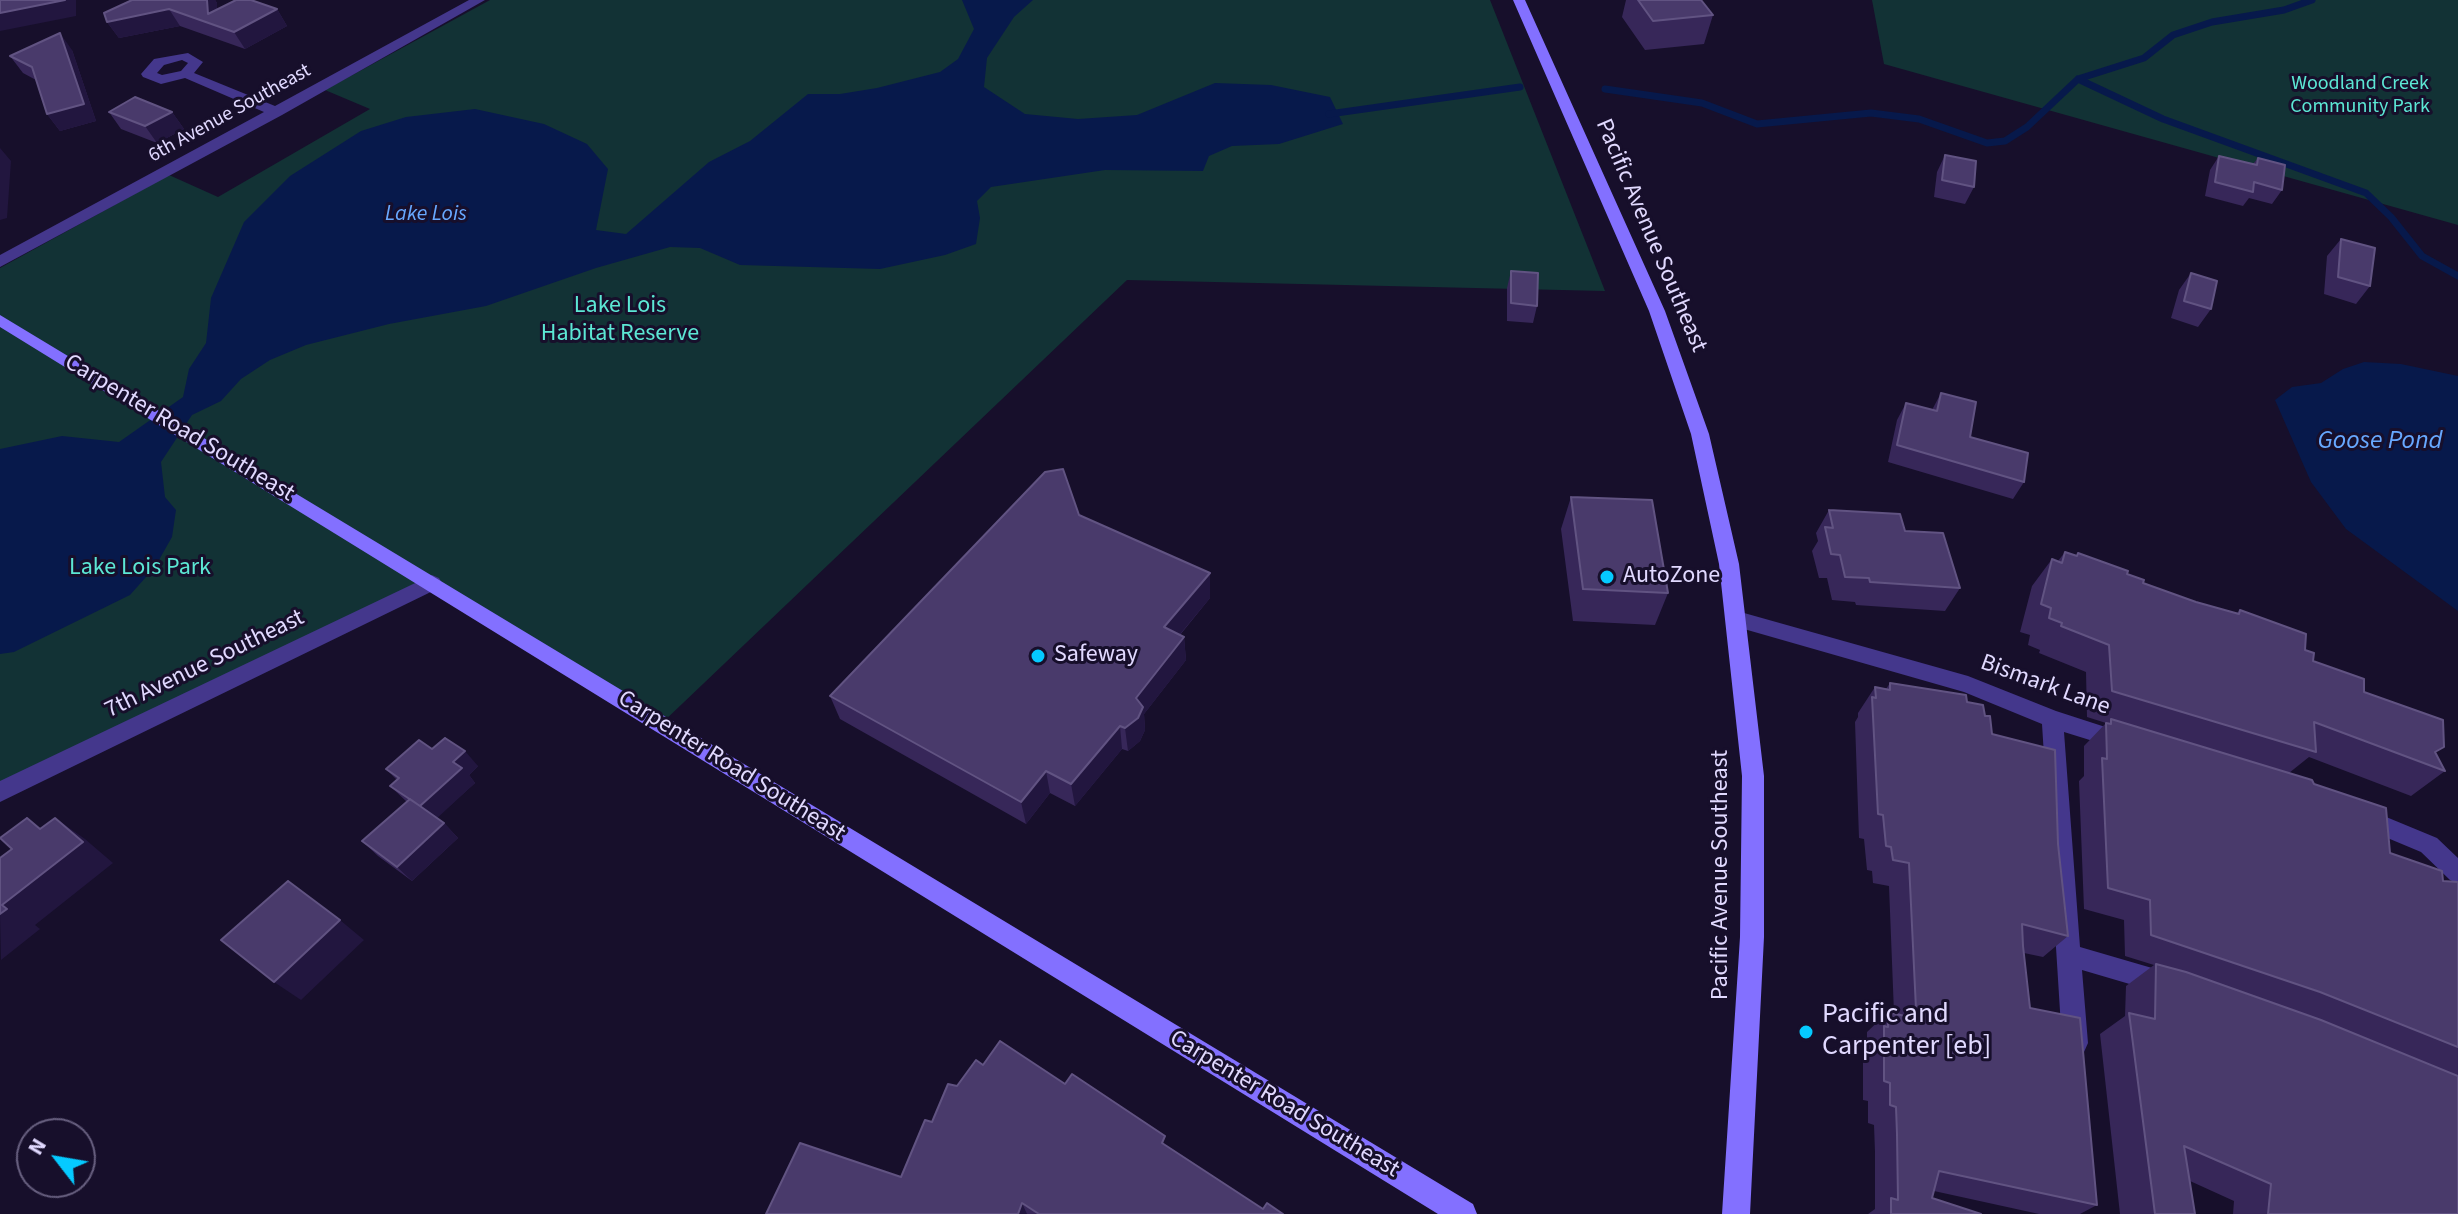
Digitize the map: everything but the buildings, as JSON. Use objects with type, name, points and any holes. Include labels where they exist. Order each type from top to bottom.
[{"type":"main road","name":"Pacific Avenue Southeast","points":[[1519,0],[1657,311],[1700,434],[1729,564],[1753,776],[1752,937],[1736,1214]]},
{"type":"main road","name":"Carpenter Road Southeast","points":[[0,320],[1463,1214]]},
{"type":"street","name":"6th Avenue Southeast","points":[[0,262],[479,0]]},
{"type":"street","points":[[186,74],[277,112]]},
{"type":"street","name":"7th Avenue Southeast","points":[[0,792],[432,583]]},
{"type":"street","name":"Bismark Lane","points":[[1737,619],[1968,685],[2052,719],[2143,748]]},
{"type":"street","points":[[2052,719],[2077,1064]]},
{"type":"street","points":[[2336,808],[2395,828],[2429,845],[2458,873]]},
{"type":"street","points":[[2068,955],[2185,989]]},
{"type":"green space","name":"Lake Lois Habitat Reserve","points":[[490,0],[1490,0],[1605,291],[1127,280],[661,724],[432,583],[0,792],[0,268],[169,175],[218,197],[370,109],[325,90]]},
{"type":"green space","name":"Woodland Creek Community Park","points":[[1872,0],[2458,0],[2458,225],[1884,64]]},
{"type":"water","name":"Lake Lois","points":[[962,0],[1033,0],[1014,17],[987,58],[984,87],[1025,114],[1078,119],[1137,115],[1215,83],[1271,85],[1330,97],[1343,124],[1279,144],[1232,146],[1209,156],[1203,171],[1105,170],[991,187],[977,201],[980,218],[976,244],[945,255],[880,269],[740,265],[700,248],[670,247],[596,268],[486,306],[389,324],[306,345],[270,360],[241,379],[221,401],[192,415],[161,462],[165,497],[176,510],[172,537],[155,567],[130,595],[14,652],[0,654],[0,449],[62,436],[119,442],[183,397],[189,369],[206,343],[211,298],[244,222],[290,176],[361,131],[406,117],[475,109],[544,124],[587,144],[608,169],[596,230],[626,234],[709,162],[750,141],[808,94],[840,94],[877,88],[940,72],[958,59],[974,29]]},
{"type":"water","name":"Goose Pond","points":[[2364,362],[2401,364],[2458,376],[2458,611],[2346,529],[2311,482],[2275,400],[2292,387],[2321,383],[2343,369]]},
{"type":"waterway","points":[[2078,79],[2144,58],[2173,35],[2212,22],[2284,10],[2312,0]]},
{"type":"waterway","points":[[1605,89],[1702,103],[1757,124],[1871,113],[1919,119],[1987,143],[2005,141],[2027,127],[2078,79]]},
{"type":"waterway","points":[[2078,79],[2163,119],[2366,193],[2391,217],[2422,256],[2458,276]]},
{"type":"waterway","points":[[1329,114],[1520,87]]},
{"type":"place","name":"AutoZone","points":[[1607,577]]},
{"type":"place","name":"Safeway","points":[[1038,656]]},
{"type":"place","name":"Pacific and Carpenter [eb]","points":[[1806,1032]]},
{"type":"park label","name":"Lake Lois Park","points":[[140,569]]}]
